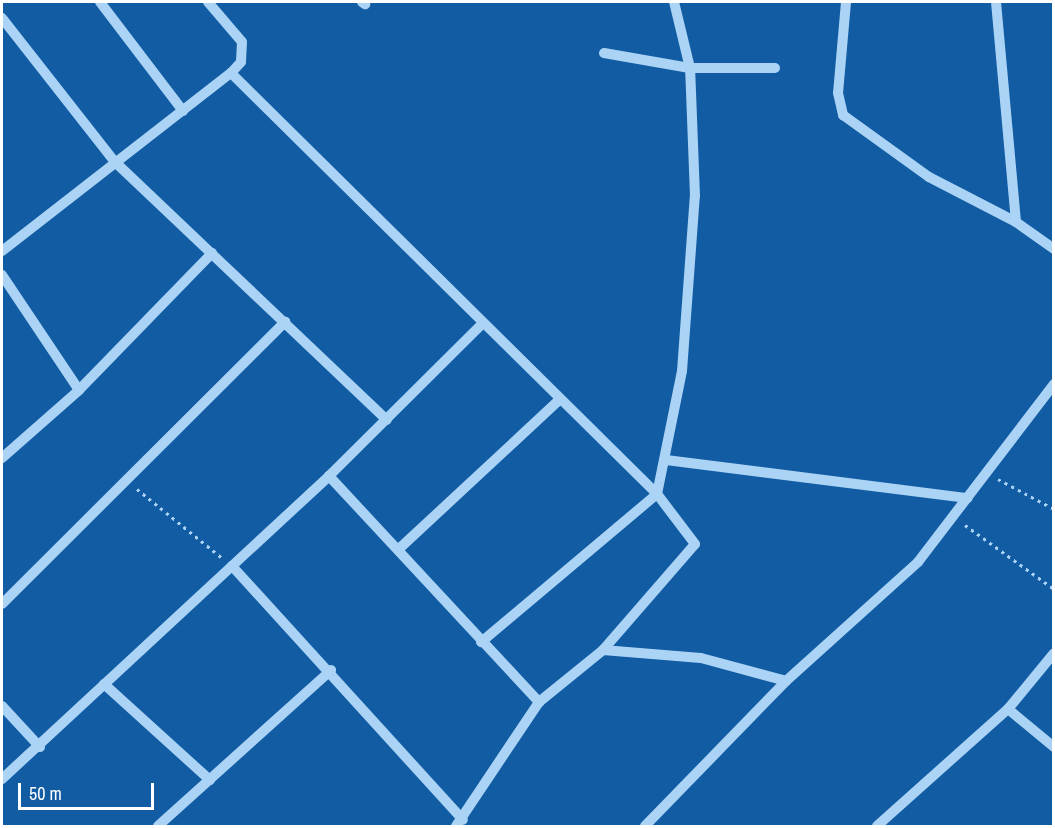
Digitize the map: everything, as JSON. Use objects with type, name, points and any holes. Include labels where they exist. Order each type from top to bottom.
[{"type":"street","points":[[99,2],[183,111]]},
{"type":"street","points":[[2,251],[114,161],[183,111],[242,62],[242,42],[208,2]]},
{"type":"street","points":[[481,642],[657,494],[666,460],[682,371],[695,196],[690,68],[674,2]]},
{"type":"street","points":[[846,2],[838,93],[843,115],[929,177],[1016,222],[1053,249]]},
{"type":"street","points":[[996,2],[1016,222]]},
{"type":"street","points":[[2,18],[114,161],[387,420]]},
{"type":"street","points":[[604,53],[690,68],[775,68]]},
{"type":"street","points":[[231,73],[482,324],[657,494],[695,544],[603,650],[539,702],[460,823],[331,670],[232,566]]},
{"type":"street","points":[[2,458],[79,390],[212,254]]},
{"type":"street","points":[[2,275],[5,289],[79,390]]},
{"type":"street","points":[[2,604],[129,482],[285,321]]},
{"type":"street","points":[[2,779],[40,747],[104,684],[329,476],[482,324]]},
{"type":"street","points":[[645,826],[786,681],[918,562],[988,473],[1053,384]]},
{"type":"street","points":[[401,547],[560,399]]},
{"type":"street","points":[[666,460],[968,498]]},
{"type":"street","points":[[329,476],[401,547],[481,642],[539,702]]},
{"type":"street","points":[[603,650],[701,658],[786,681]]},
{"type":"street","points":[[877,826],[1008,708],[1053,652]]},
{"type":"street","points":[[158,826],[331,670]]},
{"type":"street","points":[[104,684],[210,780]]},
{"type":"street","points":[[2,706],[40,747]]},
{"type":"street","points":[[1008,708],[1053,747]]},
{"type":"path","points":[[988,473],[1053,509]]},
{"type":"path","points":[[129,482],[232,566]]},
{"type":"path","points":[[954,517],[1053,589]]}]
